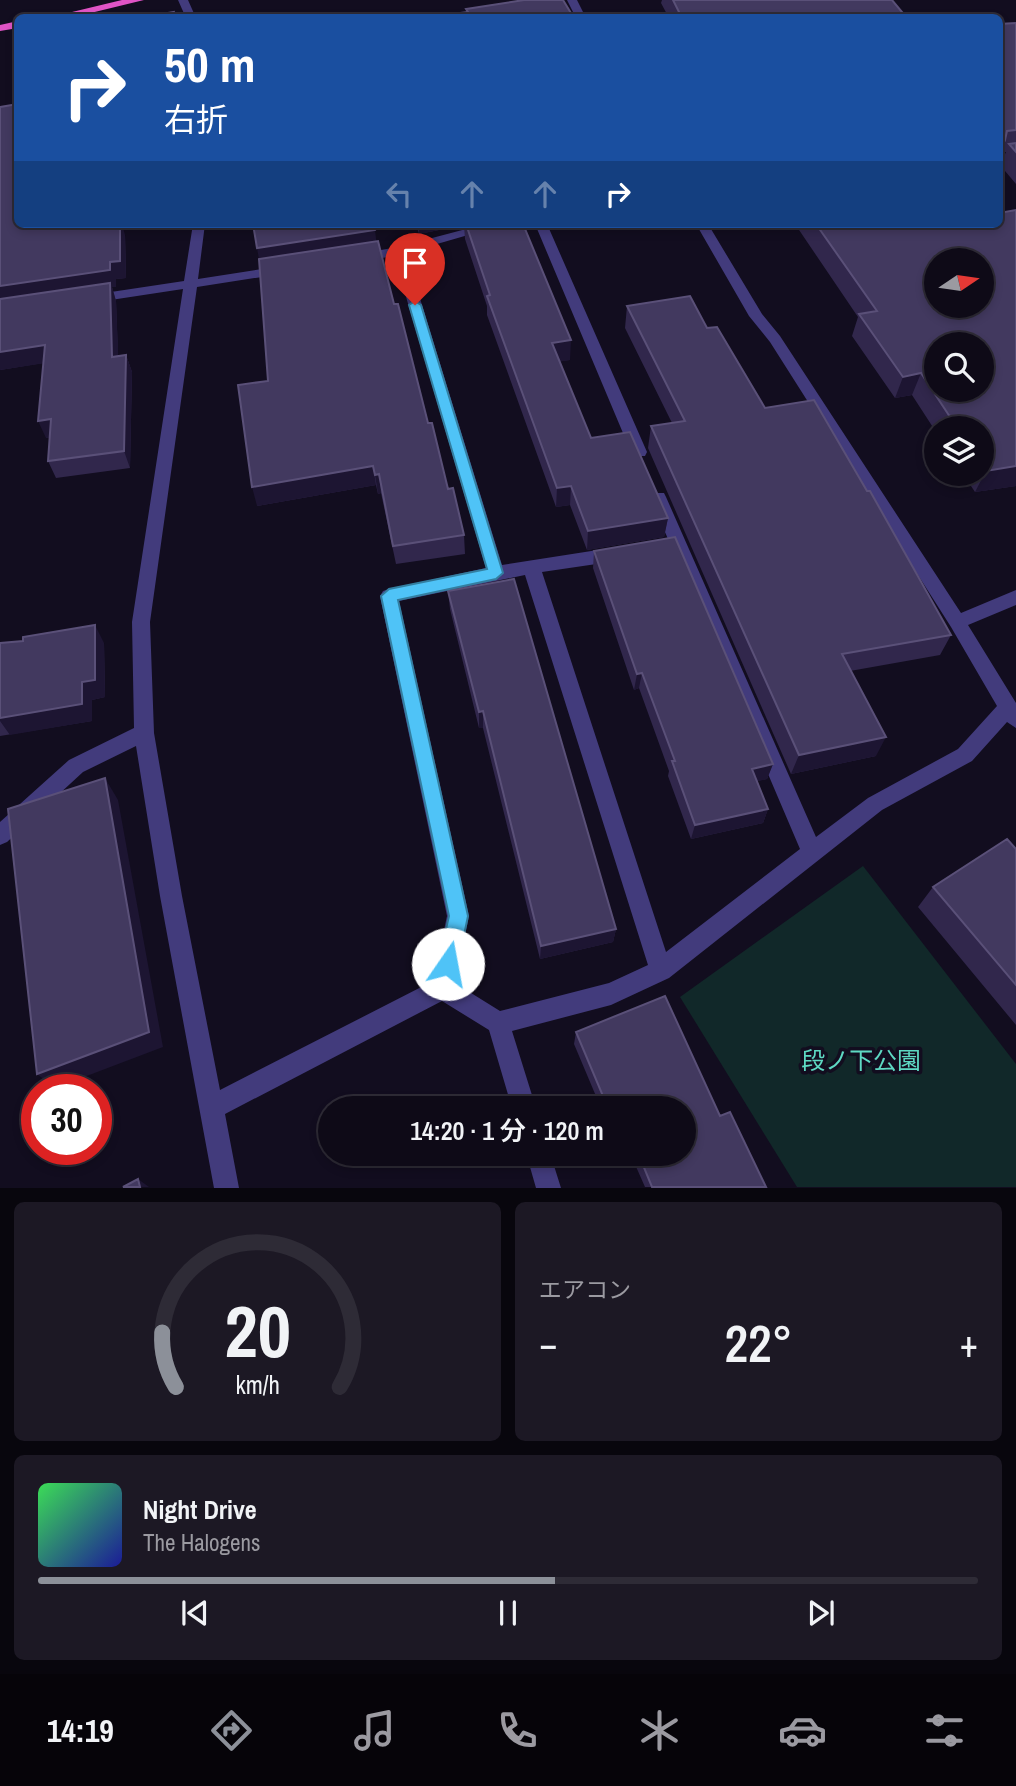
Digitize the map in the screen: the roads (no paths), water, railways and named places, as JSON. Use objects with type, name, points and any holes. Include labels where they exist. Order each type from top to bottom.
[{"type":"highway","points":[[71,14],[138,0]]},
{"type":"street","points":[[198,228],[141,622],[144,733],[171,896],[227,1188]]},
{"type":"street","points":[[347,260],[399,251],[482,228]]},
{"type":"street","points":[[543,228],[811,852]]},
{"type":"street","points":[[498,1023],[611,994],[662,970],[875,804],[965,755],[1012,714],[957,622],[775,340],[756,316],[704,228]]},
{"type":"street","points":[[399,251],[496,573]]},
{"type":"street","points":[[82,300],[295,268]]},
{"type":"street","points":[[443,988],[458,916],[389,596],[496,573],[678,544]]},
{"type":"street","points":[[532,569],[662,970]]},
{"type":"street","points":[[957,622],[1016,597]]},
{"type":"street","points":[[0,835],[76,766],[144,733]]},
{"type":"street","points":[[443,988],[498,1023],[520,1096]]},
{"type":"street","points":[[211,1108],[443,988]]},
{"type":"street","points":[[542,1166],[549,1188]]},
{"type":"park label","name":"段ノ下公園","points":[[861,1061]]}]
